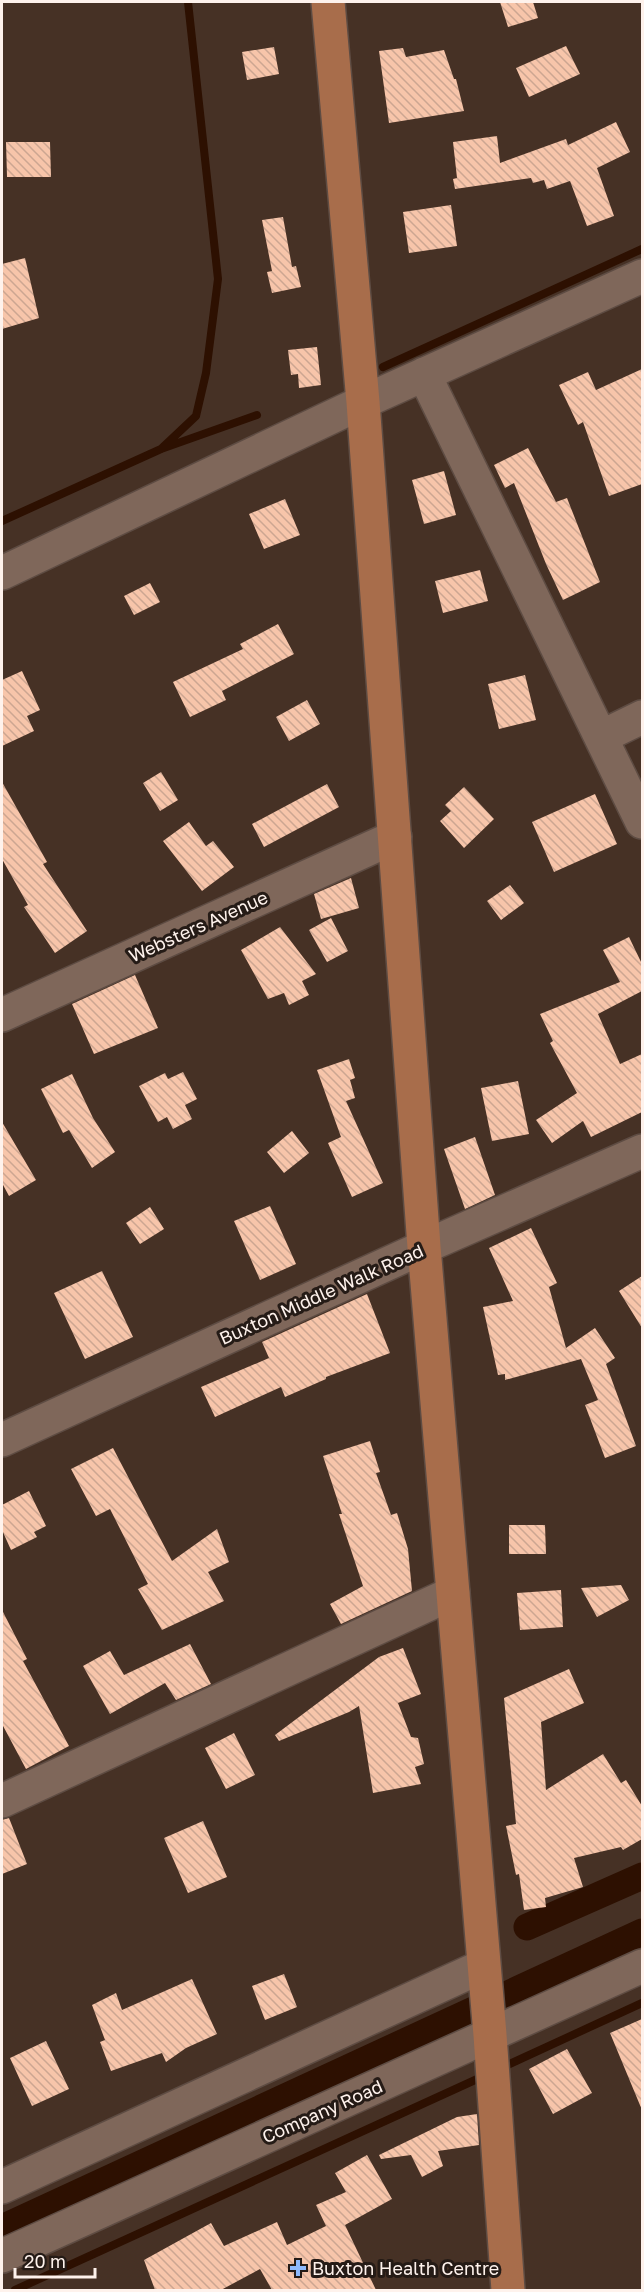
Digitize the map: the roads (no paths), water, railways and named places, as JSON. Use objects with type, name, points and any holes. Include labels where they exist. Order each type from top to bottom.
[{"type":"main road","points":[[328,2],[363,402],[424,1247],[490,2036],[508,2290]]},
{"type":"street","points":[[2,573],[363,402],[642,276]]},
{"type":"street","points":[[424,375],[642,822]]},
{"type":"street","points":[[601,737],[642,717]]},
{"type":"street","name":"Websters Avenue","points":[[2,1015],[395,837]]},
{"type":"street","name":"Buxton Middle Walk Road","points":[[2,1440],[424,1247],[642,1151]]},
{"type":"street","points":[[2,1801],[453,1593]]},
{"type":"street","points":[[2,2187],[483,1966]]},
{"type":"street","name":"Company Road","points":[[2,2256],[642,1966]]},
{"type":"waterway","points":[[161,449],[196,416],[206,373],[218,279],[188,2]]},
{"type":"waterway","points":[[383,367],[642,249]]},
{"type":"waterway","points":[[2,521],[161,449],[257,415]]},
{"type":"waterway","points":[[527,1927],[642,1876]]},
{"type":"waterway","points":[[2,2228],[642,1932]]},
{"type":"waterway","points":[[501,2068],[642,2003]]},
{"type":"waterway","points":[[15,2290],[486,2075]]},
{"type":"place","name":"Buxton Health Centre","points":[[298,2268]]}]
